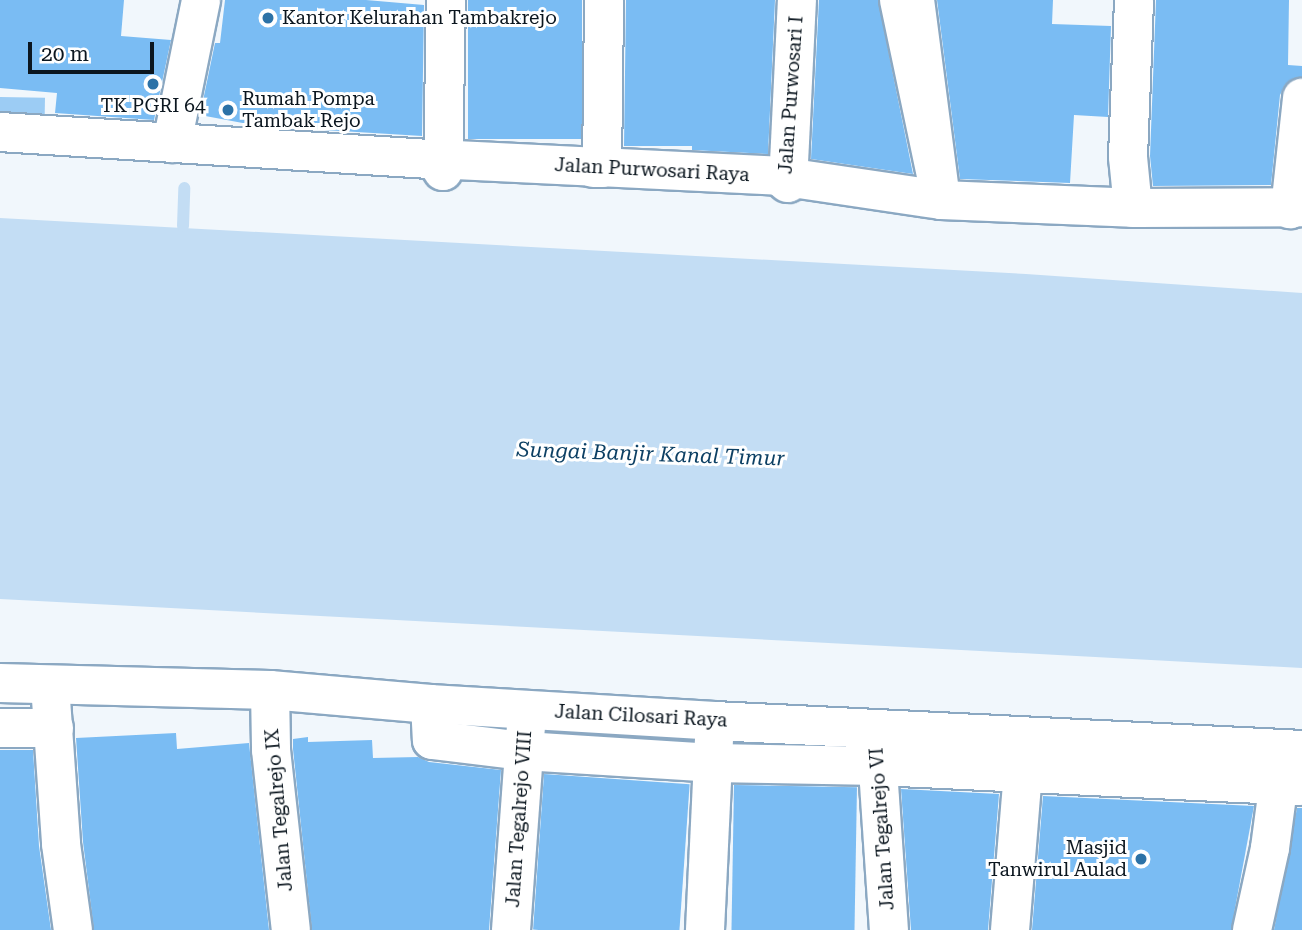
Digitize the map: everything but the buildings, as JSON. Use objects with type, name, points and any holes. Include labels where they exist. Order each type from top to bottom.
[{"type":"street","points":[[172,143],[201,0]]},
{"type":"street","points":[[435,159],[443,171],[446,0]]},
{"type":"street","points":[[593,167],[602,168],[604,0]]},
{"type":"street","name":"Jalan Purwosari I","points":[[779,176],[788,184],[797,0]]},
{"type":"street","points":[[900,0],[941,201]]},
{"type":"street","points":[[917,0],[941,201]]},
{"type":"street","points":[[1133,208],[1128,157],[1134,0]]},
{"type":"street","points":[[1292,207],[1290,209],[1302,98]]},
{"type":"street","name":"Jalan Purwosari Raya","points":[[0,132],[435,159],[779,176],[941,201],[1133,208],[1292,207]]},
{"type":"street","name":"Jalan Cilosari Raya","points":[[0,683],[270,690],[430,704],[874,728],[1024,754],[1292,768]]},
{"type":"street","points":[[50,685],[61,844],[73,930]]},
{"type":"street","name":"Jalan Tegalrejo IX","points":[[270,690],[271,750],[291,930]]},
{"type":"street","points":[[430,704],[432,740],[524,751],[713,763],[879,766],[1024,754],[1010,930]]},
{"type":"street","name":"Jalan Tegalrejo VIII","points":[[511,930],[527,709]]},
{"type":"street","points":[[705,930],[714,721]]},
{"type":"street","points":[[0,728],[54,728]]},
{"type":"street","name":"Jalan Tegalrejo VI","points":[[874,728],[879,766],[889,930]]},
{"type":"street","points":[[1252,930],[1270,848],[1292,768]]},
{"type":"shaded area","points":[[0,97],[45,98],[44,128],[0,127]]},
{"type":"water","name":"Sungai Banjir Kanal Timur","points":[[0,218],[1026,274],[1302,293],[1302,668],[0,599]]},
{"type":"waterway","points":[[183,226],[184,188]]},
{"type":"place","name":"Kantor Kelurahan Tambakrejo","points":[[268,18]]},
{"type":"place","name":"TK PGRI 64","points":[[153,84]]},
{"type":"place","name":"Rumah Pompa Tambak Rejo","points":[[228,110]]},
{"type":"place","name":"Masjid Tanwirul Aulad","points":[[1141,859]]}]
